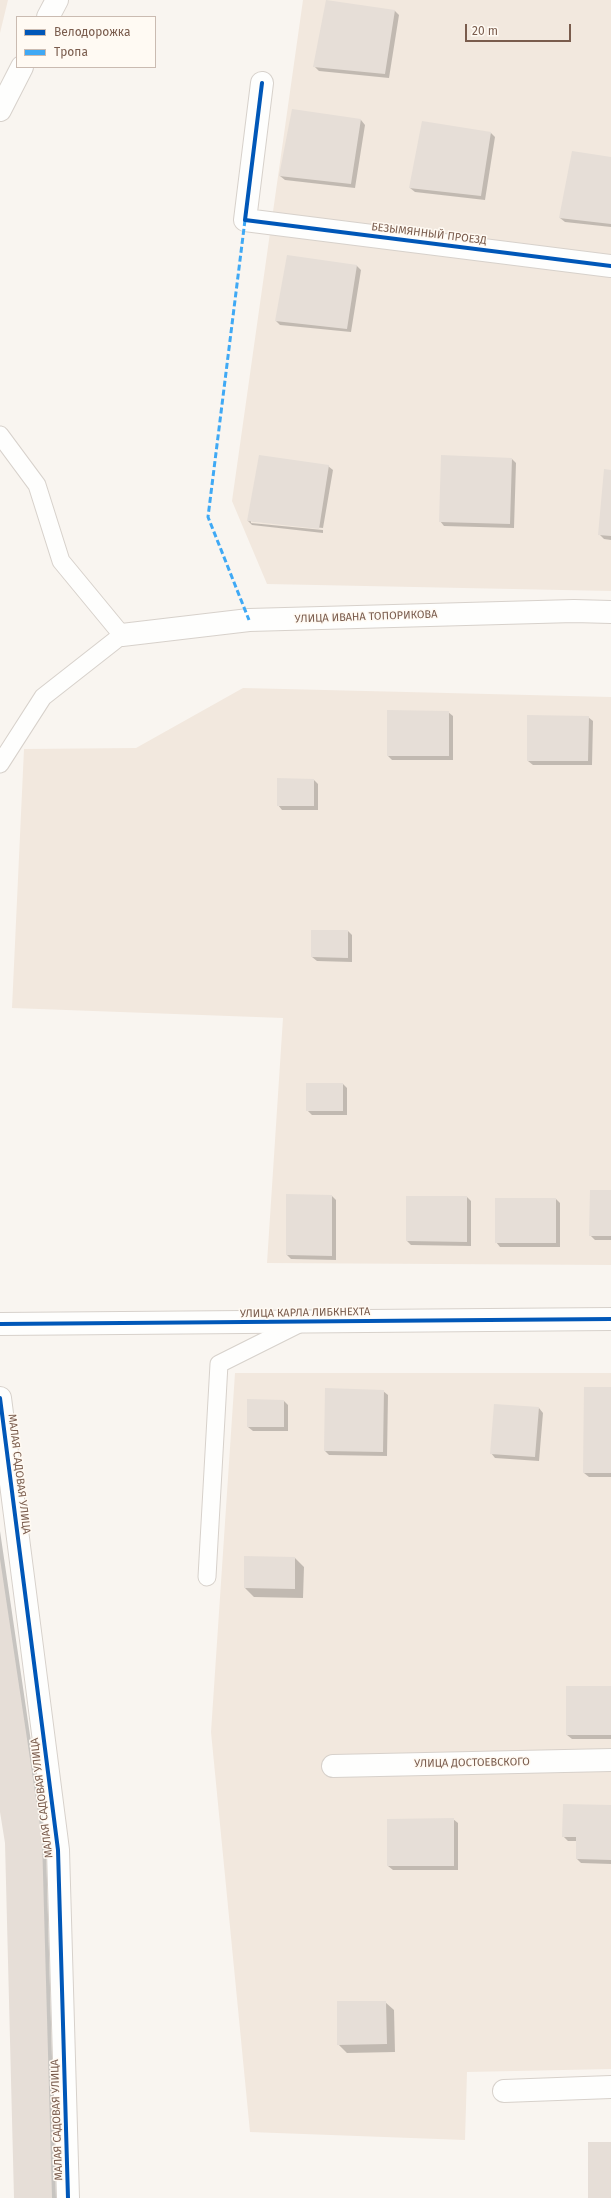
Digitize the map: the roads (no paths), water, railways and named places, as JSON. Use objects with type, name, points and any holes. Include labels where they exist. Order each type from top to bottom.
[{"type":"street","points":[[48,16],[56,0]]},
{"type":"street","points":[[0,110],[21,68]]},
{"type":"street","name":"БЕЗЫМЯННЫЙ ПРОЕЗД","points":[[262,83],[245,220],[611,266]]},
{"type":"street","name":"УЛИЦА ИВАНА ТОПОРИКОВА","points":[[122,635],[249,620],[574,611],[611,612]]},
{"type":"street","name":"УЛИЦА КАРЛА ЛИБКНЕХТА","points":[[0,1324],[611,1319]]},
{"type":"street","name":"МАЛАЯ САДОВАЯ УЛИЦА","points":[[0,1398],[58,1850],[68,2198]]},
{"type":"street","name":"УЛИЦА ДОСТОЕВСКОГО","points":[[333,1766],[611,1760]]},
{"type":"street","points":[[504,2091],[611,2087]]},
{"type":"lane","points":[[0,435],[37,486],[61,561],[122,635],[43,697],[0,764]]},
{"type":"lane","points":[[207,1576],[218,1364],[305,1322]]}]
